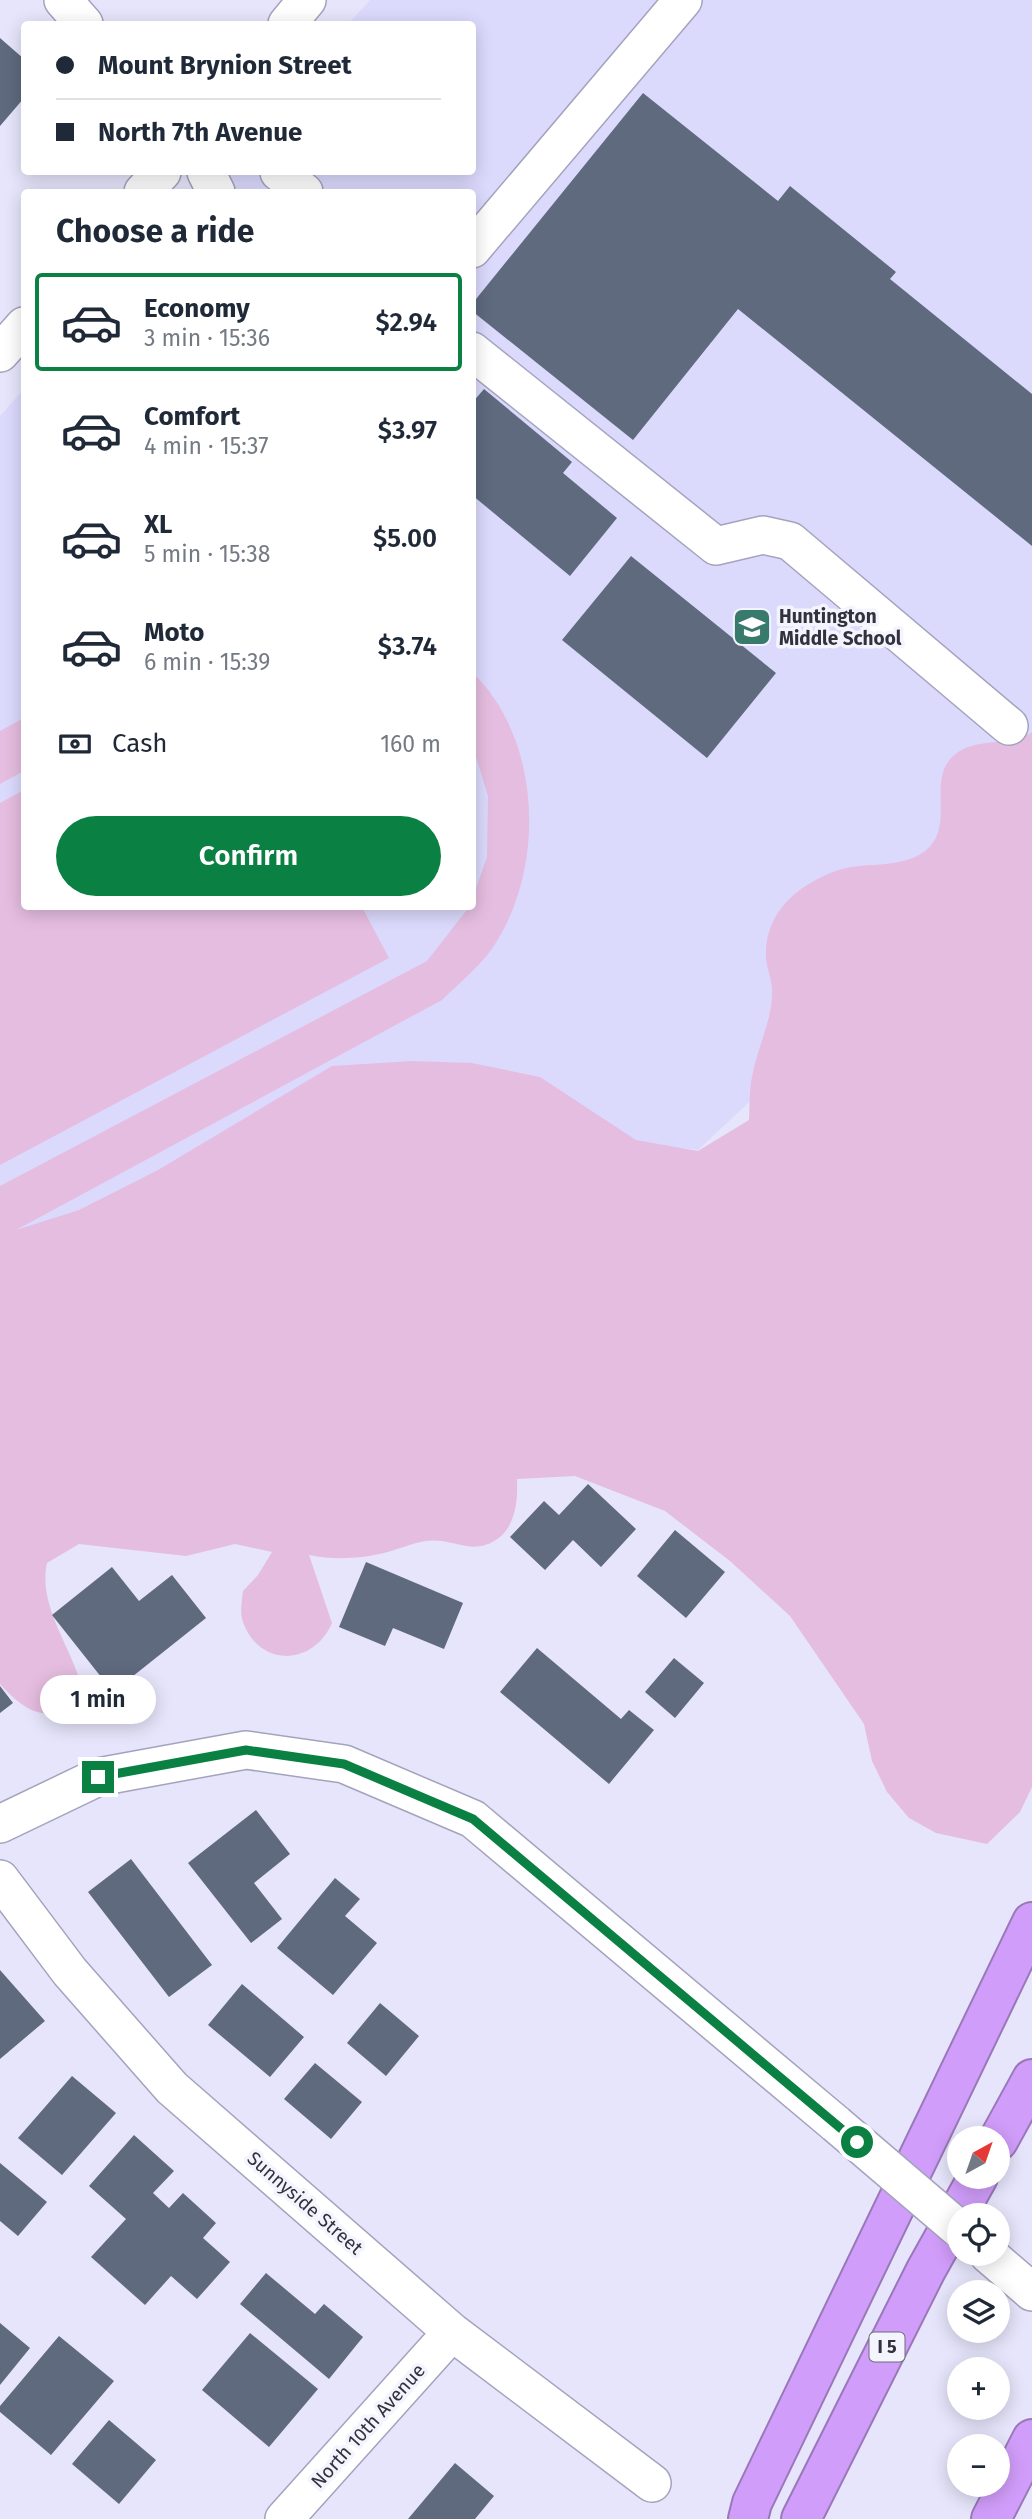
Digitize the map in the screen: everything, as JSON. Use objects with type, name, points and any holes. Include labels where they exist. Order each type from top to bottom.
[{"type":"highway","points":[[748,2519],[752,2503],[1032,1922]]},
{"type":"highway","points":[[1006,2126],[1032,2079]]},
{"type":"highway","name":"I 5","points":[[801,2519],[926,2270],[971,2189]]},
{"type":"highway","points":[[991,2519],[1032,2439]]},
{"type":"street","points":[[63,0],[81,21]]},
{"type":"street","points":[[290,21],[307,0]]},
{"type":"street","points":[[476,244],[683,0]]},
{"type":"street","points":[[146,189],[159,175]]},
{"type":"street","points":[[283,175],[300,189]]},
{"type":"street","points":[[0,353],[21,329]]},
{"type":"street","points":[[476,354],[716,546],[763,535],[790,541],[1009,726]]},
{"type":"street","points":[[0,1824],[98,1777],[246,1750],[344,1764],[473,1819],[947,2219]]},
{"type":"street","name":"Sunnyside Street","points":[[0,1879],[70,1972],[172,2088],[452,2332],[652,2483]]},
{"type":"street","points":[[1002,2266],[1032,2291]]},
{"type":"street","name":"North 10th Avenue","points":[[284,2519],[452,2332]]},
{"type":"shaded area","name":"Huntington Middle School","points":[[370,0],[1032,0],[1032,837],[698,1150],[495,1127],[0,1302],[0,416],[21,392],[21,910],[476,910],[476,189],[202,189],[214,175],[476,175],[476,21],[351,21]]},
{"type":"shaded area","points":[[476,677],[496,701],[513,734],[524,770],[529,808],[528,846],[521,883],[509,918],[486,957],[442,1000],[16,1230],[79,1210],[158,1170],[332,1066],[412,1061],[472,1063],[540,1077],[636,1140],[698,1151],[749,1120],[755,1062],[771,1004],[772,985],[766,958],[770,928],[776,915],[795,894],[819,878],[844,868],[903,861],[925,851],[939,830],[942,779],[945,767],[952,757],[972,746],[1014,740],[1032,732],[1032,1787],[1020,1812],[987,1844],[936,1833],[909,1818],[887,1792],[872,1761],[864,1724],[790,1616],[730,1561],[665,1511],[575,1476],[517,1479],[516,1505],[511,1522],[501,1536],[481,1546],[435,1540],[365,1557],[309,1555],[332,1623],[312,1648],[285,1656],[260,1646],[249,1635],[241,1616],[243,1591],[258,1575],[272,1552],[235,1544],[186,1556],[79,1544],[47,1563],[45,1578],[50,1608],[80,1681],[70,1711],[49,1714],[31,1710],[0,1684],[0,1186],[427,961],[467,910],[476,910],[476,888],[487,857],[488,796],[476,757]]},
{"type":"shaded area","points":[[21,720],[21,773],[0,784],[0,731]]},
{"type":"shaded area","points":[[21,792],[21,910],[364,910],[389,958],[0,1165],[0,803]]},
{"type":"building","points":[[0,38],[21,56],[21,102],[0,126]]},
{"type":"building","points":[[643,93],[778,201],[790,186],[896,272],[890,279],[1032,394],[1032,546],[738,309],[633,440],[476,314],[476,299]]},
{"type":"building","points":[[484,389],[572,462],[563,473],[617,518],[570,576],[476,498],[476,398]]},
{"type":"building","points":[[631,556],[776,673],[707,758],[562,640]]},
{"type":"building","points":[[588,1484],[636,1529],[601,1567],[573,1540],[545,1570],[510,1537],[544,1501],[559,1515]]},
{"type":"building","points":[[675,1530],[725,1572],[686,1618],[637,1576]]},
{"type":"building","points":[[366,1562],[463,1603],[444,1649],[393,1628],[385,1646],[339,1627]]},
{"type":"building","points":[[112,1567],[139,1601],[172,1575],[206,1618],[113,1692],[52,1615]]},
{"type":"building","points":[[537,1648],[621,1719],[629,1710],[654,1730],[609,1784],[500,1692]]},
{"type":"building","points":[[674,1658],[704,1683],[675,1718],[645,1692]]},
{"type":"building","points":[[0,1686],[13,1703],[0,1713]]},
{"type":"building","points":[[256,1810],[290,1854],[254,1883],[282,1919],[251,1943],[188,1863]]},
{"type":"building","points":[[131,1859],[212,1965],[169,1997],[88,1892]]},
{"type":"building","points":[[335,1878],[360,1899],[345,1916],[377,1943],[333,1995],[277,1948]]},
{"type":"building","points":[[0,1970],[45,2021],[0,2059]]},
{"type":"building","points":[[242,1984],[304,2037],[270,2077],[208,2025]]},
{"type":"building","points":[[380,2003],[419,2036],[386,2076],[347,2043]]},
{"type":"building","points":[[315,2063],[362,2102],[331,2139],[284,2099]]},
{"type":"building","points":[[72,2076],[116,2113],[62,2175],[18,2138]]},
{"type":"building","points":[[134,2135],[174,2171],[153,2193],[169,2208],[183,2193],[216,2223],[203,2238],[230,2262],[197,2299],[171,2276],[145,2305],[91,2257],[126,2219],[89,2186]]},
{"type":"building","points":[[0,2163],[47,2202],[18,2236],[0,2221]]},
{"type":"building","points":[[266,2273],[315,2314],[324,2304],[363,2337],[329,2379],[240,2304]]},
{"type":"building","points":[[0,2323],[30,2348],[0,2385]]},
{"type":"building","points":[[250,2333],[318,2389],[269,2447],[202,2390]]},
{"type":"building","points":[[59,2336],[114,2381],[51,2455],[0,2412],[0,2406]]},
{"type":"building","points":[[109,2420],[156,2460],[119,2504],[72,2464]]},
{"type":"building","points":[[455,2463],[494,2496],[475,2519],[408,2519]]},
{"type":"place","name":"Huntington Middle School","points":[[752,627]]},
{"type":"route","points":[[98,1777],[246,1750],[344,1764],[473,1819],[857,2142]]}]
